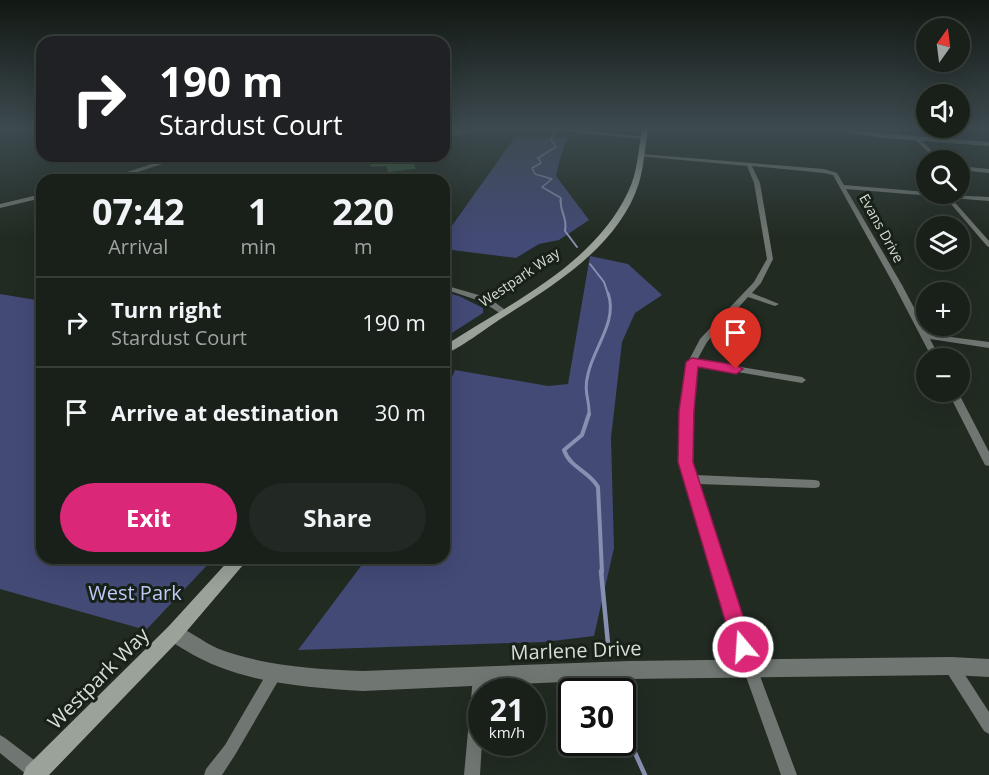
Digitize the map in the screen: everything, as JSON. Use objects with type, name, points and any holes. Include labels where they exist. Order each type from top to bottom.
[{"type":"main road","name":"Westpark Way","points":[[450,347],[536,292],[588,251],[623,210],[637,178],[639,165]]},
{"type":"main road","name":"Westpark Way","points":[[36,774],[174,633],[236,564]]},
{"type":"street","points":[[126,174],[155,165]]},
{"type":"street","points":[[749,165],[757,183],[770,258],[757,283],[703,341],[692,362],[687,411],[686,462],[689,479],[750,668],[789,775]]},
{"type":"street","name":"Evans Drive","points":[[762,165],[824,171],[836,175],[916,321]]},
{"type":"street","points":[[970,169],[989,171]]},
{"type":"street","points":[[843,187],[916,193]]},
{"type":"street","points":[[0,206],[36,197]]},
{"type":"street","points":[[970,197],[989,199]]},
{"type":"street","points":[[954,204],[989,245]]},
{"type":"street","points":[[981,236],[989,237]]},
{"type":"street","points":[[450,289],[486,300],[504,312]]},
{"type":"street","points":[[747,294],[776,303]]},
{"type":"street","name":"Evans Drive","points":[[924,336],[931,348]]},
{"type":"street","points":[[924,336],[989,345]]},
{"type":"street","points":[[692,362],[802,380]]},
{"type":"street","points":[[958,402],[989,462]]},
{"type":"street","points":[[689,479],[815,484]]},
{"type":"street","name":"Marlene Drive","points":[[174,633],[214,657],[276,671],[363,681],[629,670],[951,666],[989,668]]},
{"type":"street","points":[[951,666],[989,726]]},
{"type":"street","points":[[212,775],[230,750],[276,671]]},
{"type":"street","points":[[472,775],[480,677]]},
{"type":"street","points":[[0,744],[36,774]]},
{"type":"green space","points":[[495,165],[559,165],[556,176],[589,220],[559,240],[539,244],[516,258],[450,250],[450,229]]},
{"type":"green space","points":[[590,256],[628,264],[662,295],[635,313],[622,342],[611,438],[614,548],[594,636],[544,642],[298,650],[362,564],[450,564],[450,382],[455,370],[548,386],[568,384]]},
{"type":"green space","name":"West Park","points":[[0,294],[36,300],[36,564],[208,564],[146,630],[0,589]]},
{"type":"green space","points":[[450,294],[483,308],[483,313],[450,334]]},
{"type":"building","points":[[371,165],[415,165],[416,169],[388,172],[386,166],[371,167]]},
{"type":"waterway","points":[[537,165],[532,168],[535,174],[552,179],[542,187],[561,198],[560,201]]},
{"type":"waterway","points":[[561,200],[565,231],[577,247]]},
{"type":"waterway","points":[[590,264],[604,282],[608,294]]},
{"type":"waterway","points":[[589,414],[587,381],[591,364],[608,324],[610,314],[608,293]]},
{"type":"waterway","points":[[589,414],[582,435],[564,450],[571,461],[598,487],[602,572]]},
{"type":"waterway","points":[[601,571],[609,654]]},
{"type":"waterway","points":[[636,755],[645,775]]},
{"type":"route","points":[[736,369],[692,362],[687,411],[686,462],[689,479],[743,647]]}]
